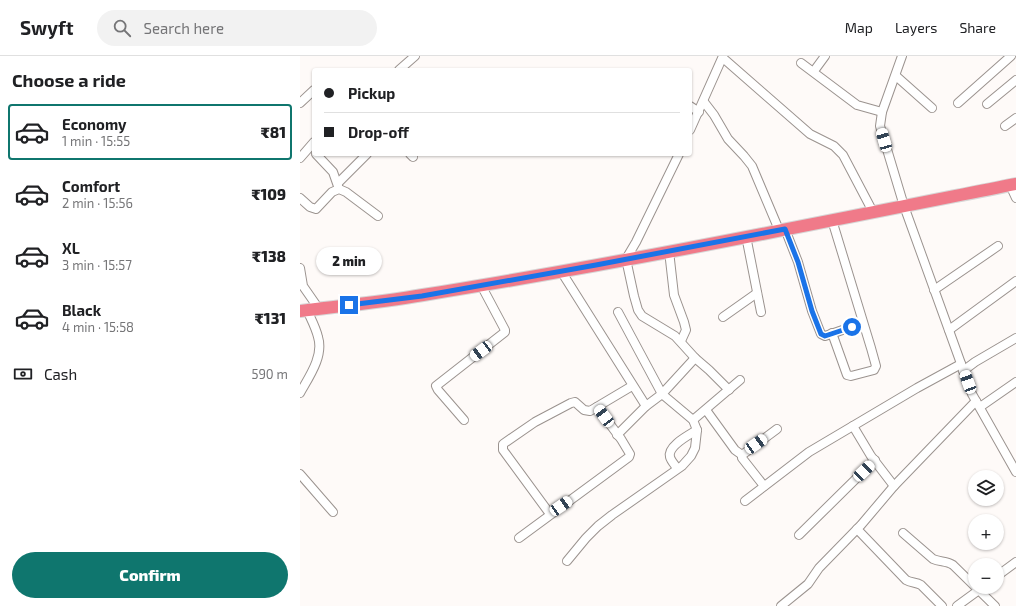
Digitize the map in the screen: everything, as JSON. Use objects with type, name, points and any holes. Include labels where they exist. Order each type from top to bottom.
[{"type":"highway","points":[[304,311],[422,296],[669,251],[1013,185]]},
{"type":"street","points":[[401,68],[415,56]]},
{"type":"street","points":[[902,56],[882,112],[880,126],[904,206],[972,394],[1016,472]]},
{"type":"street","points":[[958,103],[1011,56]]},
{"type":"street","points":[[692,126],[723,57],[810,134],[834,146],[843,155],[873,212]]},
{"type":"street","points":[[814,72],[823,57]]},
{"type":"street","points":[[801,63],[857,105],[882,112]]},
{"type":"street","points":[[896,76],[932,108]]},
{"type":"street","points":[[987,104],[1016,80]]},
{"type":"street","points":[[300,103],[312,92]]},
{"type":"street","points":[[704,102],[714,115],[728,139],[752,166],[798,262],[819,331],[823,336],[863,323]]},
{"type":"street","points":[[692,107],[699,112]]},
{"type":"street","points":[[1005,126],[1016,118]]},
{"type":"street","points":[[300,158],[312,150]]},
{"type":"street","points":[[319,156],[333,172],[339,186],[378,216]]},
{"type":"street","points":[[300,198],[310,207],[316,209],[365,156]]},
{"type":"street","points":[[678,156],[636,242],[626,259],[634,296],[638,310],[642,316],[665,329],[681,341],[695,358],[729,390]]},
{"type":"street","points":[[1013,185],[1016,198]]},
{"type":"street","points":[[832,220],[876,366],[874,370],[851,376],[847,375],[832,333]]},
{"type":"street","points":[[746,236],[761,312]]},
{"type":"street","points":[[934,290],[998,246]]},
{"type":"street","points":[[669,251],[674,294],[686,330],[681,341]]},
{"type":"street","points":[[300,268],[303,286],[319,308]]},
{"type":"street","points":[[561,271],[646,406]]},
{"type":"street","points":[[949,330],[1016,281]]},
{"type":"street","points":[[464,420],[436,386],[505,332],[480,285]]},
{"type":"street","points":[[723,317],[757,293]]},
{"type":"street","points":[[300,393],[317,361],[320,349],[319,337],[304,311]]},
{"type":"street","points":[[567,561],[598,526],[677,468],[682,466],[691,456],[695,448],[697,430],[693,420],[662,394],[618,312]]},
{"type":"street","points":[[745,501],[809,452],[917,388],[975,362],[1016,338]]},
{"type":"street","points":[[617,435],[646,406],[662,394],[695,358]]},
{"type":"street","points":[[693,420],[740,380]]},
{"type":"street","points":[[781,606],[808,584],[819,568],[857,529],[894,486],[978,404],[1016,382]]},
{"type":"street","points":[[550,514],[503,450],[503,444],[535,422],[571,403],[575,402],[587,411],[597,407],[632,386]]},
{"type":"street","points":[[519,538],[629,457],[628,451],[597,407]]},
{"type":"street","points":[[706,410],[735,450],[742,455],[742,458],[764,486]]},
{"type":"street","points":[[853,426],[894,486]]},
{"type":"street","points":[[742,455],[777,429]]},
{"type":"street","points":[[677,468],[670,456],[670,450],[673,446],[697,430]]},
{"type":"street","points":[[799,535],[875,460]]},
{"type":"street","points":[[300,474],[333,512]]},
{"type":"street","points":[[857,529],[906,580],[921,585],[942,606]]},
{"type":"street","points":[[903,533],[933,559],[938,562],[949,562],[968,578]]},
{"type":"street","points":[[1004,571],[1016,562]]},
{"type":"street","points":[[957,606],[973,594]]},
{"type":"street","points":[[984,594],[994,606]]},
{"type":"route","points":[[349,305],[422,296],[785,229],[798,262],[812,311],[821,334],[825,336],[852,327]]}]
